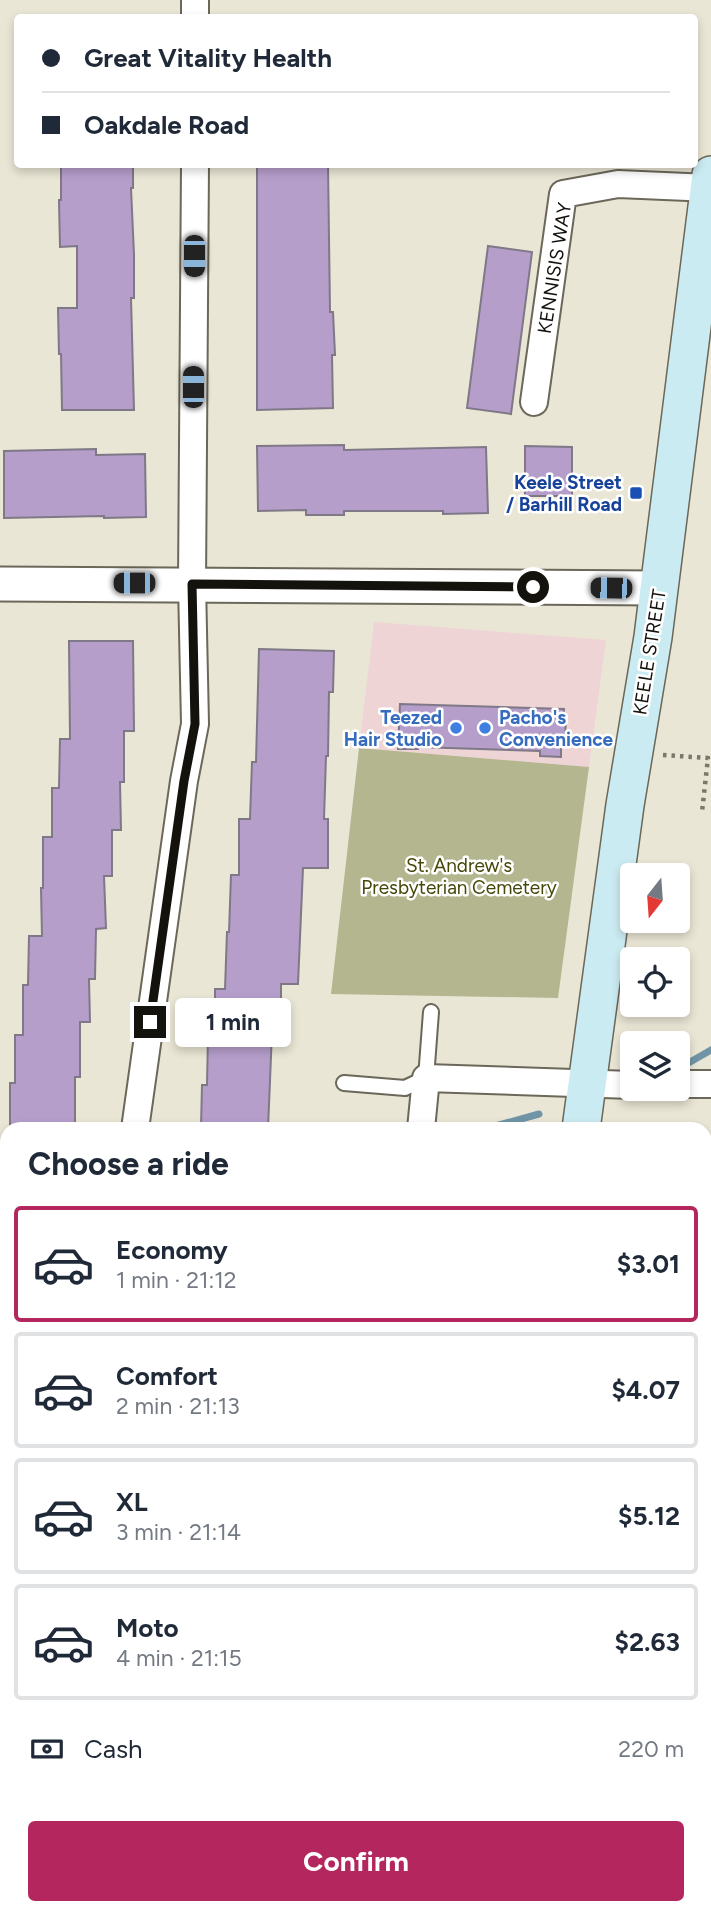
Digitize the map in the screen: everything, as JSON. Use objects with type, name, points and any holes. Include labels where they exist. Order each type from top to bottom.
[{"type":"main road","name":"KEELE STREET","points":[[582,1122],[625,805],[653,636],[710,184]]},
{"type":"street","points":[[136,1122],[184,781],[195,724],[192,584],[195,168]]},
{"type":"street","name":"KENNISIS WAY","points":[[534,402],[563,194],[618,184],[710,184]]},
{"type":"street","points":[[0,583],[659,588]]},
{"type":"street","points":[[422,1122],[425,1078],[620,1085]]},
{"type":"street","points":[[690,1084],[711,1084]]},
{"type":"lane","points":[[344,1083],[405,1088],[425,1078],[431,1013]]},
{"type":"path","points":[[663,755],[708,758],[702,812]]},
{"type":"shaded area","points":[[374,622],[606,640],[589,767],[359,748]]},
{"type":"green space","name":"St. Andrew's Presbyterian Cemetery","points":[[359,748],[589,767],[558,998],[331,994]]},
{"type":"building","points":[[61,168],[133,168],[131,188],[134,298],[131,298],[134,410],[62,410],[58,308],[77,308],[77,246],[60,247]]},
{"type":"building","points":[[257,168],[328,168],[330,312],[333,312],[335,355],[332,355],[333,408],[257,410]]},
{"type":"building","points":[[488,246],[532,252],[511,414],[467,408]]},
{"type":"building","points":[[344,445],[344,450],[486,447],[488,513],[344,511],[344,515],[306,515],[306,510],[258,511],[257,446]]},
{"type":"building","points":[[525,446],[572,447],[572,496],[525,496]]},
{"type":"building","points":[[96,449],[96,455],[145,454],[146,517],[4,518],[4,451]]},
{"type":"building","points":[[69,641],[133,641],[134,731],[124,731],[124,782],[120,782],[121,830],[112,830],[112,876],[104,876],[106,928],[96,929],[95,979],[89,979],[90,1022],[80,1022],[80,1077],[75,1077],[75,1122],[10,1122],[10,1083],[15,1083],[15,1035],[23,1035],[23,985],[28,985],[29,936],[42,936],[43,837],[52,837],[52,788],[59,788],[60,739],[70,739]]},
{"type":"building","points":[[259,649],[334,651],[333,692],[329,692],[324,819],[328,819],[328,868],[303,868],[298,984],[281,984],[281,1032],[272,1032],[268,1122],[201,1122],[202,1085],[207,1085],[208,1036],[215,1036],[215,989],[225,989],[231,875],[239,875],[239,819],[250,819],[252,762],[256,762]]},
{"type":"building","points":[[400,704],[564,709],[565,741],[561,741],[561,757],[540,756],[540,751],[418,747],[398,749]]},
{"type":"waterway","points":[[690,1062],[711,1050]]},
{"type":"waterway","points":[[510,1122],[539,1114]]},
{"type":"place","name":"Keele Street / Barhill Road","points":[[636,493]]},
{"type":"place","name":"Teezed Hair Studio","points":[[456,728]]},
{"type":"place","name":"Pacho's Convenience","points":[[485,728]]},
{"type":"route","points":[[150,1022],[184,781],[195,724],[192,584],[533,587]]}]
